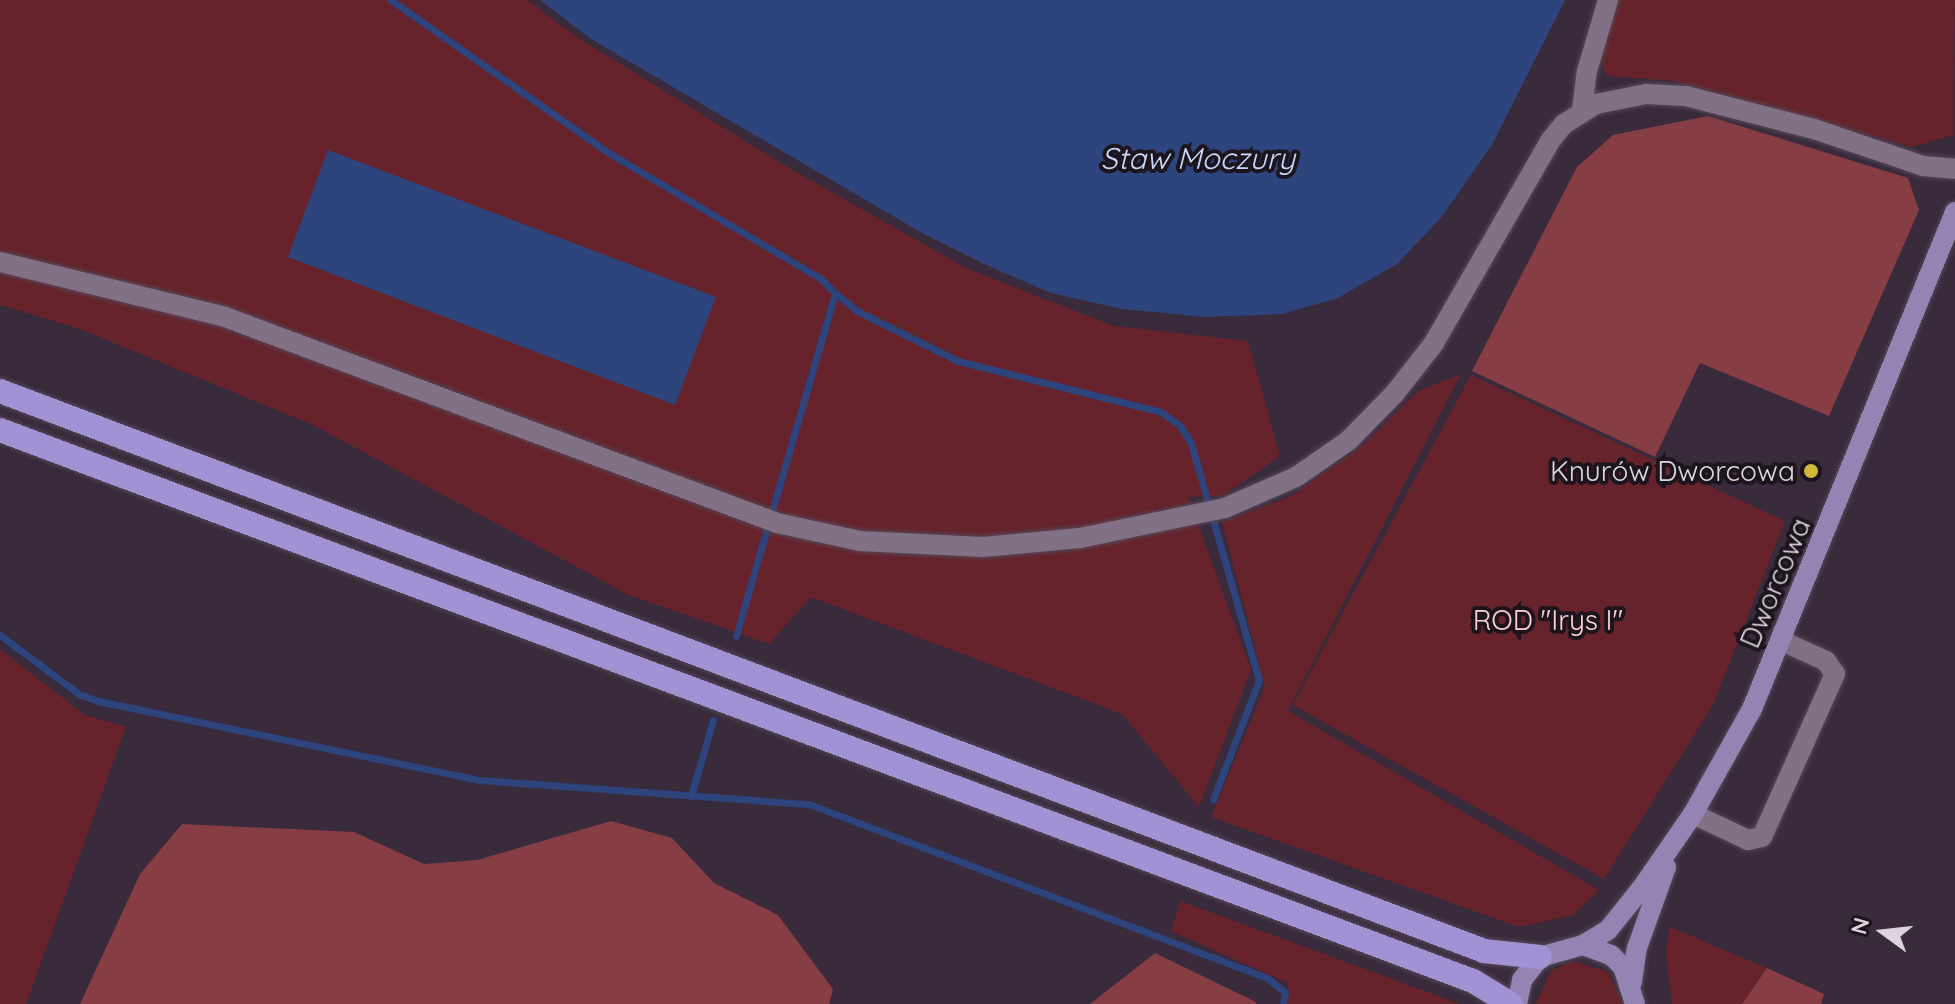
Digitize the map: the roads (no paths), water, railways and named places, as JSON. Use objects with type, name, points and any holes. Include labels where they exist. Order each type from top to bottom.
[{"type":"highway","points":[[0,391],[1484,951],[1540,957]]},
{"type":"highway","points":[[0,430],[1473,981],[1511,1004]]},
{"type":"main road","name":"Dworcowa","points":[[1540,957],[1583,945],[1615,923],[1681,833],[1746,720],[1782,641],[1955,212]]},
{"type":"main road","name":"Dworcowa","points":[[1632,982],[1646,919],[1681,833]]},
{"type":"main road","points":[[1583,945],[1611,955],[1632,982],[1635,1004]]},
{"type":"main road","points":[[1517,1004],[1522,980],[1540,957]]},
{"type":"lane","points":[[1582,110],[1587,71],[1608,0]]},
{"type":"lane","points":[[0,262],[225,317],[756,517],[860,541],[955,548],[1080,538],[1200,515],[1225,508],[1296,477],[1375,416],[1434,343],[1550,141],[1582,110],[1621,97],[1686,96],[1814,129],[1923,166],[1955,169]]},
{"type":"lane","points":[[1693,814],[1748,840],[1762,837],[1835,674],[1826,661],[1782,641]]},
{"type":"water","name":"Staw Moczury","points":[[540,0],[1565,0],[1492,145],[1440,219],[1397,264],[1338,298],[1282,314],[1206,317],[1122,309],[1051,293],[984,264],[922,233],[591,39]]},
{"type":"water","points":[[328,150],[716,297],[675,405],[288,257]]},
{"type":"waterway","points":[[391,0],[609,153],[821,279],[835,293],[736,636]]},
{"type":"waterway","points":[[835,293],[857,311],[958,361],[1161,412],[1180,426],[1191,443],[1259,680],[1213,799]]},
{"type":"waterway","points":[[0,635],[79,694],[98,701],[480,780],[809,804],[1267,978],[1285,992],[1283,1004]]},
{"type":"waterway","points":[[691,796],[713,720]]},
{"type":"place","name":"Knurów Dworcowa","points":[[1811,471]]},
{"type":"park label","name":"ROD \"Irys I\"","points":[[1548,620]]}]
